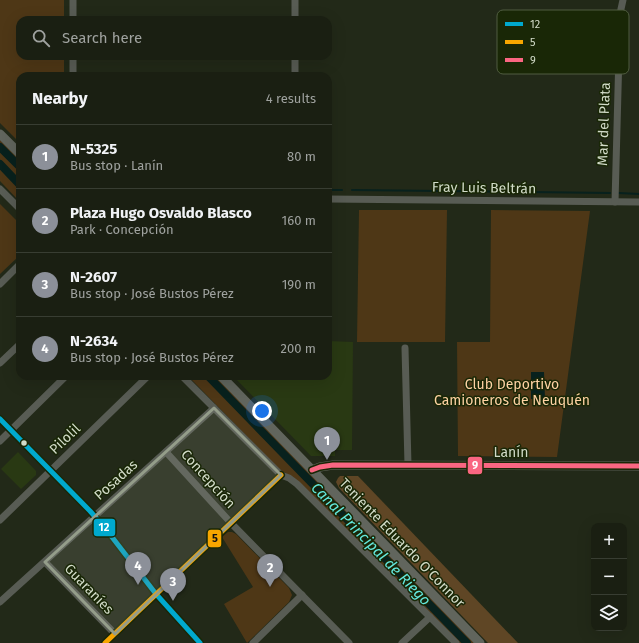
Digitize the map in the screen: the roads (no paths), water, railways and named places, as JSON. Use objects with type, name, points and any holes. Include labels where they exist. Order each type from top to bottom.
[{"type":"main road","points":[[0,134],[16,150]]},
{"type":"main road","name":"Teniente Eduardo O'Connor","points":[[225,380],[480,643]]},
{"type":"main road","name":"Lanín","points":[[312,470],[333,465],[639,466]]},
{"type":"street","points":[[73,0],[73,16]]},
{"type":"street","points":[[295,0],[295,16]]},
{"type":"street","name":"Mar del Plata","points":[[621,10],[623,0]]},
{"type":"street","points":[[73,60],[73,72]]},
{"type":"street","points":[[295,60],[295,72]]},
{"type":"street","name":"Mar del Plata","points":[[615,202],[618,74]]},
{"type":"street","points":[[0,189],[16,205]]},
{"type":"street","name":"Fray Luis Beltrán","points":[[332,199],[639,202]]},
{"type":"street","points":[[0,284],[16,268]]},
{"type":"street","points":[[0,363],[16,348]]},
{"type":"street","points":[[405,348],[408,465]]},
{"type":"street","points":[[0,441],[62,380]]},
{"type":"street","name":"Pilolil","points":[[0,520],[144,380]]},
{"type":"street","points":[[186,380],[281,475],[289,478],[297,484],[456,643]]},
{"type":"street","name":"Posadas","points":[[0,602],[214,408]]},
{"type":"street","points":[[0,419],[95,516],[156,594],[200,643]]},
{"type":"street","name":"Concepción","points":[[166,452],[231,523],[348,643]]},
{"type":"street","points":[[105,643],[281,475]]},
{"type":"street","name":"Guaraníes","points":[[45,562],[115,634]]},
{"type":"street","points":[[253,643],[302,595]]},
{"type":"street","points":[[402,643],[430,617]]},
{"type":"water","points":[[531,372],[544,372],[545,399],[531,399]]},
{"type":"waterway","name":"Canal Principal de Riego","points":[[0,147],[16,163]]},
{"type":"waterway","points":[[0,164],[16,181]]},
{"type":"waterway","points":[[332,190],[342,190]]},
{"type":"waterway","points":[[352,190],[610,193]]},
{"type":"waterway","points":[[619,193],[639,194]]},
{"type":"waterway","name":"Canal Principal de Riego","points":[[212,380],[467,643]]},
{"type":"place","name":"N-5325","points":[[327,460]]},
{"type":"place","name":"N-2634","points":[[138,585]]},
{"type":"place","name":"Plaza Hugo Osvaldo Blasco","points":[[270,587]]},
{"type":"place","name":"N-2607","points":[[173,601]]},
{"type":"park label","name":"Club Deportivo Camioneros de Neuquén","points":[[512,392]]}]
